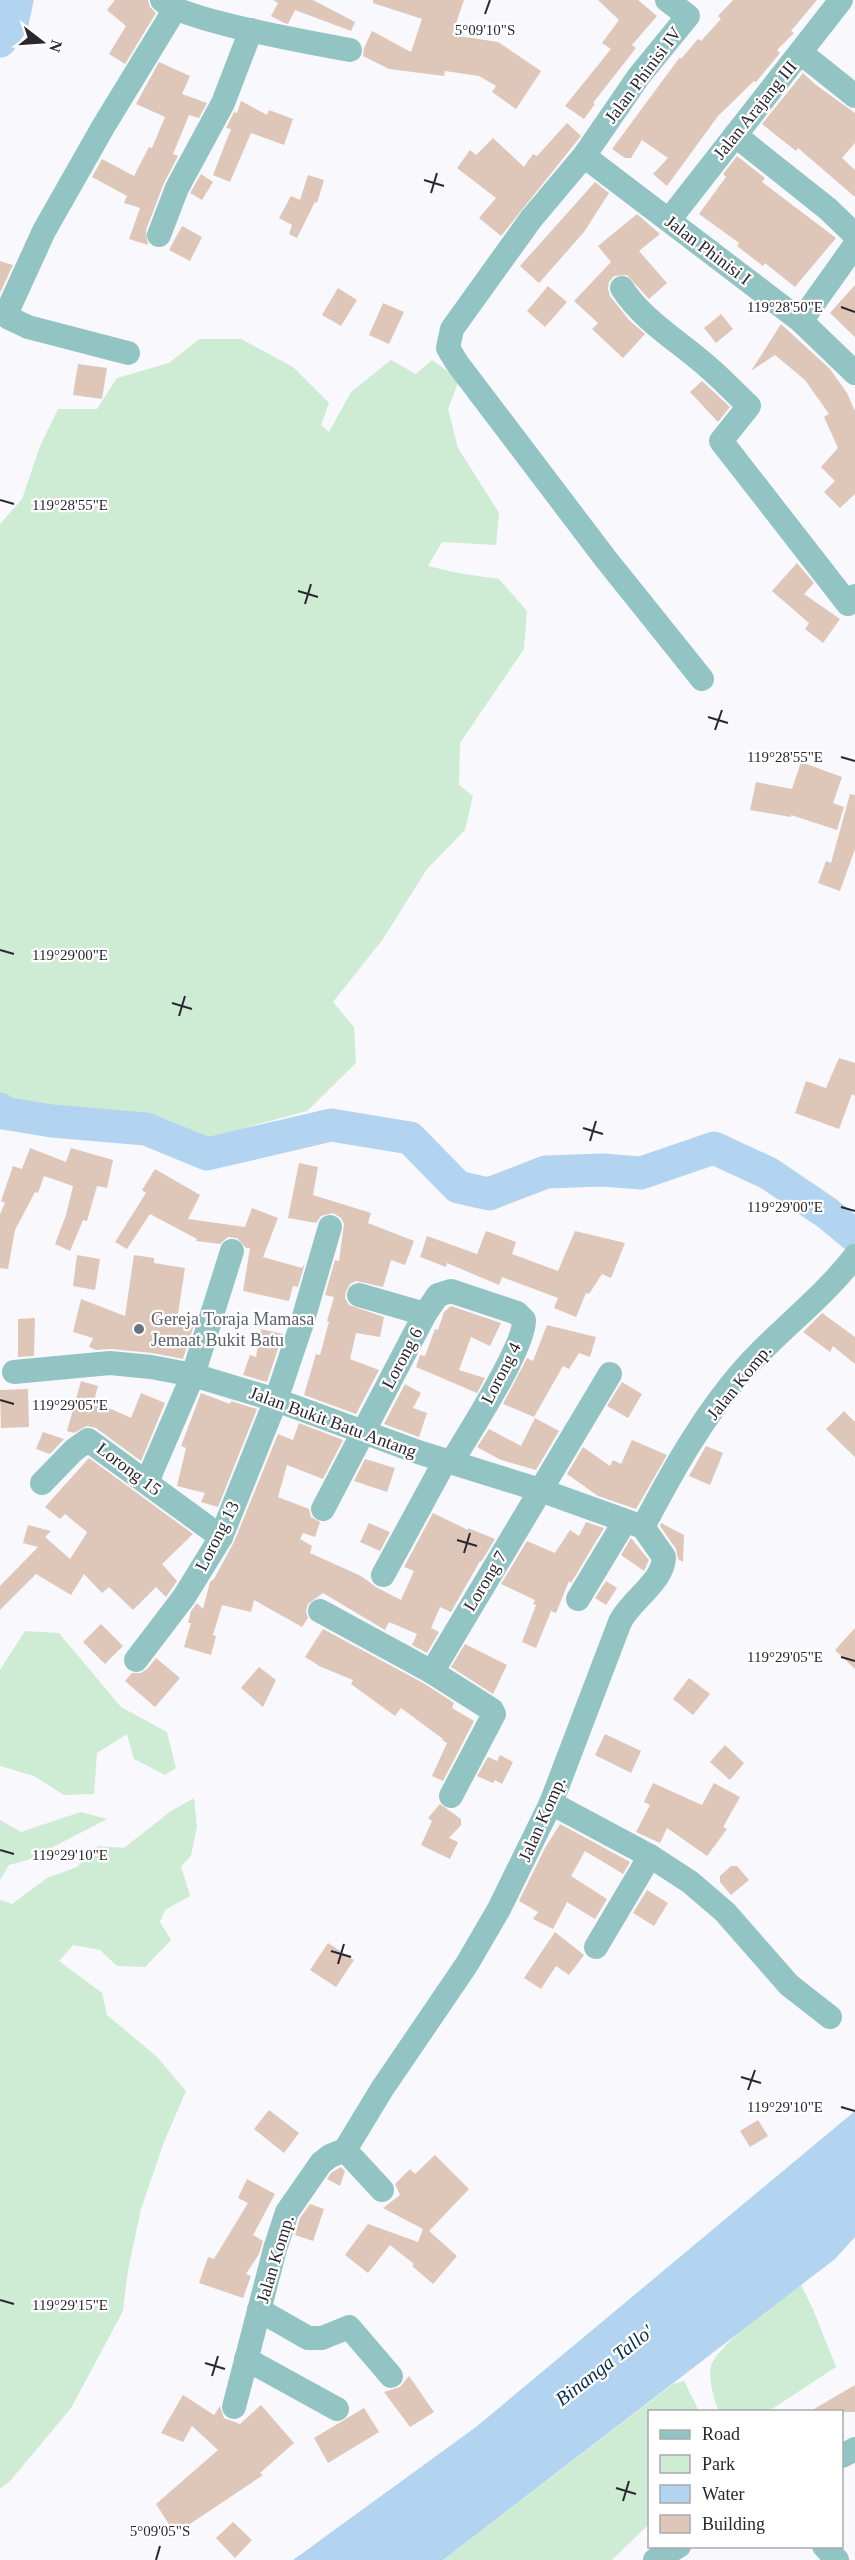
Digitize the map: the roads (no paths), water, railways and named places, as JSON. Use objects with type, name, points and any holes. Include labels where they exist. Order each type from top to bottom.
[{"type":"street","name":"Jalan Phinisi IV","points":[[667,0],[694,8],[639,76],[584,156],[531,219],[452,329],[448,348],[605,558],[702,680]]},
{"type":"street","points":[[841,0],[855,10]]},
{"type":"street","name":"Jalan Arajang III","points":[[669,220],[841,0]]},
{"type":"street","points":[[128,353],[28,327],[9,318],[7,312],[18,283],[44,231],[169,5],[251,30],[350,50]]},
{"type":"street","points":[[159,235],[177,188],[223,103],[251,30]]},
{"type":"street","points":[[801,53],[855,96]]},
{"type":"street","points":[[735,135],[828,209],[855,235]]},
{"type":"street","name":"Jalan Phinisi I","points":[[584,156],[801,321],[855,373]]},
{"type":"street","points":[[801,321],[855,245]]},
{"type":"street","points":[[622,288],[654,322],[709,368],[749,406],[721,441],[848,604],[855,596]]},
{"type":"street","name":"Lorong 13","points":[[136,1660],[184,1598],[221,1537],[276,1400],[302,1323],[330,1227]]},
{"type":"street","points":[[147,1482],[193,1375],[232,1251]]},
{"type":"street","name":"Jalan Komp.","points":[[234,2407],[287,2212],[321,2163],[330,2156],[345,2151],[382,2090],[467,1964],[499,1909],[551,1803],[624,1613],[661,1571],[664,1564],[660,1549],[634,1524],[727,1392],[760,1352],[802,1314],[855,1256]]},
{"type":"street","name":"Lorong 4","points":[[426,1314],[438,1295],[451,1292],[518,1312],[524,1320],[522,1332],[493,1393],[448,1462]]},
{"type":"street","name":"Lorong 6","points":[[323,1509],[426,1314],[359,1295]]},
{"type":"street","name":"Jalan Bukit Batu Antang","points":[[14,1372],[110,1364],[151,1367],[193,1375],[276,1400],[448,1462],[540,1490],[634,1524]]},
{"type":"street","name":"Lorong 7","points":[[432,1672],[610,1374]]},
{"type":"street","name":"Lorong 15","points":[[42,1483],[74,1450],[88,1440],[221,1537]]},
{"type":"street","points":[[382,1575],[448,1462]]},
{"type":"street","points":[[578,1599],[634,1524]]},
{"type":"street","points":[[320,1611],[432,1672],[492,1710],[494,1714],[451,1796]]},
{"type":"street","points":[[551,1803],[650,1856],[690,1882],[718,1905],[781,1978],[830,2017]]},
{"type":"street","points":[[596,1947],[650,1856]]},
{"type":"street","points":[[345,2151],[382,2190]]},
{"type":"street","points":[[259,2310],[308,2338],[322,2338],[349,2327],[391,2376]]},
{"type":"street","points":[[246,2359],[337,2409]]},
{"type":"street","points":[[655,2560],[677,2548]]},
{"type":"street","points":[[825,2548],[837,2560]]},
{"type":"water","name":"Binanga Tallo'","points":[[855,2111],[855,2237],[835,2259],[443,2560],[293,2560],[476,2427]]},
{"type":"waterway","points":[[0,41],[12,23],[17,0]]},
{"type":"waterway","points":[[0,1109],[3,1113],[52,1121],[146,1129],[207,1154],[331,1125],[410,1138],[458,1187],[489,1194],[546,1172],[602,1170],[641,1173],[714,1148],[768,1173],[827,1213],[855,1236]]},
{"type":"place","name":"Gereja Toraja Mamasa Jemaat Bukit Batu","points":[[139,1329]]}]
